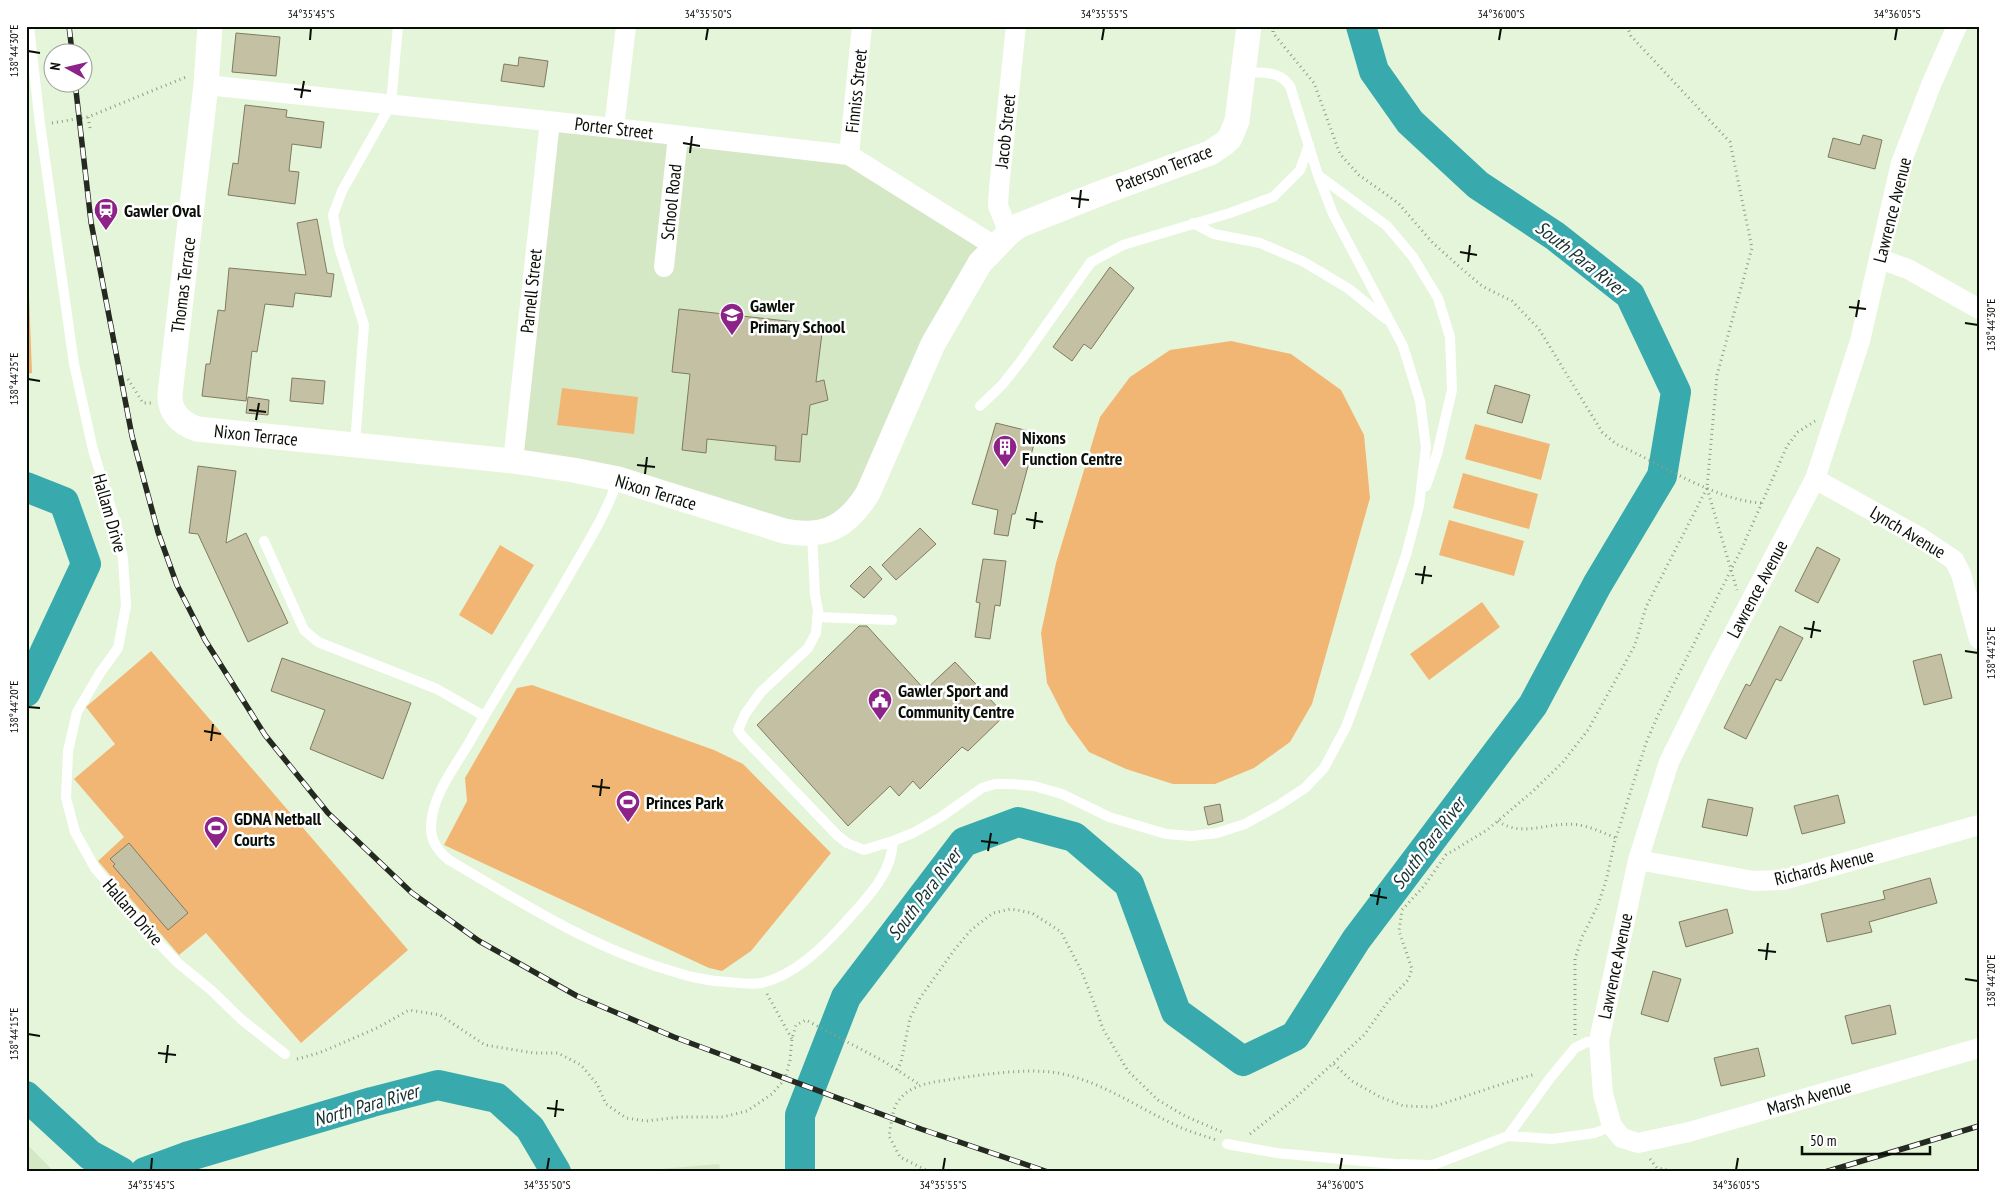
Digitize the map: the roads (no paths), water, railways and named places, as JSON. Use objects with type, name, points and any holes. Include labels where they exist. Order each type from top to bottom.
[{"type":"street","name":"Thomas Terrace","points":[[170,398],[197,81],[210,26]]},
{"type":"street","points":[[614,128],[626,26]]},
{"type":"street","name":"Finniss Street","points":[[849,155],[862,26]]},
{"type":"street","name":"Jacob Street","points":[[1002,240],[998,206],[999,188],[1016,26]]},
{"type":"street","name":"Paterson Terrace","points":[[1002,240],[1020,225],[1216,149],[1230,138],[1237,121],[1249,26]]},
{"type":"street","name":"Lawrence Avenue","points":[[1612,1126],[1603,1094],[1599,1042],[1638,860],[1669,762],[1716,667],[1815,479],[1860,341],[1901,163],[1931,85],[1957,26]]},
{"type":"street","name":"Porter Street","points":[[197,81],[849,155],[1002,240]]},
{"type":"street","name":"Parnell Street","points":[[512,461],[550,121]]},
{"type":"street","name":"School Road","points":[[664,267],[678,136]]},
{"type":"street","name":"Nixon Terrace","points":[[170,398],[180,420],[197,429],[512,461],[618,479],[784,531],[812,534],[826,532],[857,511],[863,502],[933,344],[976,269],[1002,240]]},
{"type":"street","points":[[1880,259],[1908,269],[1979,310]]},
{"type":"street","name":"Lynch Avenue","points":[[1815,479],[1921,538],[1954,560],[1961,574],[1979,639]]},
{"type":"street","name":"Richards Avenue","points":[[1638,860],[1754,881],[1783,880],[1979,825]]},
{"type":"street","name":"Marsh Avenue","points":[[1612,1126],[1622,1138],[1638,1143],[1689,1132],[1979,1048]]},
{"type":"lane","name":"Hallam Drive","points":[[29,26],[40,124],[74,364],[93,450],[118,531],[124,559],[126,606],[118,648],[100,672],[77,712],[68,752],[66,798],[75,832],[95,868],[160,944],[178,963],[211,990],[242,1020],[285,1054]]},
{"type":"lane","points":[[355,445],[364,325],[339,247],[333,215],[342,190],[391,104],[398,26]]},
{"type":"lane","points":[[1244,72],[1274,74],[1284,77],[1290,86],[1333,214],[1403,346],[1420,401],[1426,447],[1419,506]]},
{"type":"lane","points":[[980,406],[1002,385],[1090,262],[1123,245],[1230,213],[1273,197],[1300,170],[1309,145]]},
{"type":"lane","points":[[812,534],[815,595],[818,610],[816,633],[808,648],[761,692],[745,714],[738,730],[837,835],[847,843],[864,850],[893,841],[913,833],[941,817],[982,788],[995,784],[1034,786],[1062,794],[1108,817],[1131,825],[1166,834],[1192,836],[1217,833],[1245,824],[1305,788],[1324,768],[1346,727],[1382,628],[1437,454],[1452,390],[1450,337],[1438,298],[1413,257],[1387,226],[1318,174]]},
{"type":"lane","points":[[1193,223],[1214,234],[1260,243],[1304,262],[1348,289],[1390,323]]},
{"type":"lane","points":[[618,479],[612,496],[590,540],[438,796],[433,811],[431,828],[432,840],[441,854],[561,925],[609,950],[704,981],[750,984],[762,982],[797,967],[827,942],[881,881],[893,852],[893,841]]},
{"type":"lane","points":[[264,541],[304,630],[318,642],[437,689],[484,716]]},
{"type":"lane","points":[[817,618],[892,620]]},
{"type":"lane","points":[[1508,1136],[1575,1048],[1587,1042],[1599,1042]]},
{"type":"lane","points":[[1227,1144],[1277,1153],[1394,1164],[1433,1164],[1508,1136],[1552,1139],[1595,1133],[1612,1126]]},
{"type":"waterway","name":"South Para River","points":[[800,1172],[800,1115],[846,997],[964,842],[1018,822],[1074,837],[1129,884],[1176,1012],[1243,1061],[1295,1036],[1356,940],[1533,705],[1597,585],[1662,476],[1676,392],[1630,295],[1555,236],[1478,185],[1410,122],[1374,71],[1361,26]]},
{"type":"waterway","name":"North Para River","points":[[26,487],[64,502],[86,564],[26,692]]},
{"type":"waterway","name":"North Para River","points":[[145,1172],[186,1157],[372,1102],[438,1085],[497,1098],[530,1128],[556,1172]]},
{"type":"waterway","name":"North Para River","points":[[26,1096],[90,1155],[121,1172]]},
{"type":"railway","points":[[69,26],[71,42]]},
{"type":"railway","points":[[76,92],[91,222],[132,436],[158,532],[177,585],[205,640],[265,735],[328,813],[412,893],[479,941],[577,996],[674,1037],[921,1129],[1048,1172]]},
{"type":"railway","points":[[1825,1172],[1979,1126]]},
{"type":"place","name":"Gawler Oval","points":[[106,231]]},
{"type":"place","name":"Gawler Primary School","points":[[732,336]]},
{"type":"place","name":"Nixons Function Centre","points":[[1005,468]]},
{"type":"place","name":"Gawler Sport and Community Centre","points":[[880,721]]},
{"type":"place","name":"Princes Park","points":[[628,823]]},
{"type":"place","name":"GDNA Netball Courts","points":[[216,849]]}]
